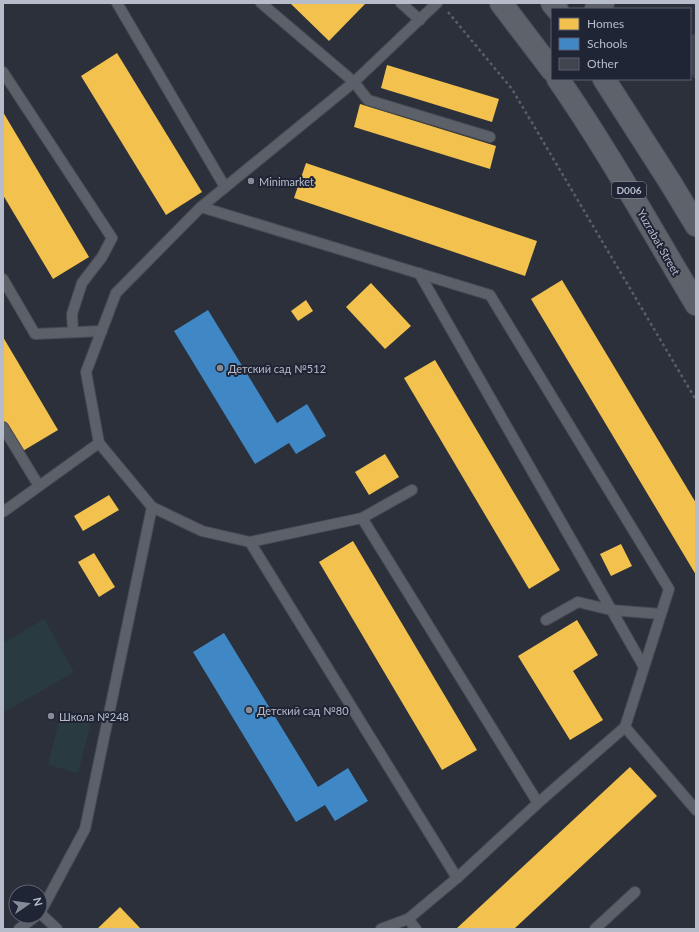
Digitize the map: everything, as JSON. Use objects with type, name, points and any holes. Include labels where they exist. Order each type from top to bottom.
[{"type":"main road","points":[[501,3],[551,69]]},
{"type":"main road","name":"Yuzrabat Street","points":[[559,80],[624,182],[696,304]]},
{"type":"main road","points":[[605,80],[696,225]]},
{"type":"lane","points":[[117,3],[226,187]]},
{"type":"lane","points":[[261,3],[354,82],[368,100],[490,137]]},
{"type":"lane","points":[[401,3],[420,20]]},
{"type":"lane","points":[[412,490],[362,518],[250,542],[202,531],[152,507],[99,442],[86,372],[116,293],[201,207],[354,82],[437,3]]},
{"type":"lane","points":[[3,72],[112,238],[102,257],[82,283],[72,314],[73,332]]},
{"type":"lane","points":[[201,207],[490,295],[669,589],[625,727],[538,803],[458,878],[408,919],[381,929]]},
{"type":"lane","points":[[419,273],[644,667]]},
{"type":"lane","points":[[3,279],[35,334],[102,331]]},
{"type":"lane","points":[[3,427],[39,486]]},
{"type":"lane","points":[[3,512],[99,442]]},
{"type":"lane","points":[[48,898],[85,829],[152,507]]},
{"type":"lane","points":[[362,518],[538,803]]},
{"type":"lane","points":[[250,542],[458,878]]},
{"type":"lane","points":[[546,620],[578,602],[611,610],[661,614]]},
{"type":"lane","points":[[625,727],[696,810]]},
{"type":"lane","points":[[595,929],[635,892]]},
{"type":"lane","points":[[408,919],[416,929]]},
{"type":"lane","points":[[48,921],[57,929]]},
{"type":"path","points":[[447,12],[512,89],[696,400]]},
{"type":"shaded area","points":[[44,619],[74,672],[3,713],[3,643]]},
{"type":"shaded area","points":[[61,712],[92,719],[78,773],[48,765]]},
{"type":"building: Homes","points":[[290,3],[366,3],[329,41]]},
{"type":"building: Homes","points":[[117,53],[202,192],[166,215],[81,76]]},
{"type":"building: Homes","points":[[387,65],[499,99],[492,122],[381,88]]},
{"type":"building: Homes","points":[[360,104],[496,146],[490,169],[354,127]]},
{"type":"building: Homes","points":[[3,112],[89,257],[53,279],[3,195]]},
{"type":"building: Homes","points":[[306,163],[537,241],[525,276],[294,198]]},
{"type":"building: Homes","points":[[562,280],[696,503],[696,575],[531,299]]},
{"type":"building: Homes","points":[[371,283],[411,326],[385,349],[346,307]]},
{"type":"building: Homes","points":[[306,300],[313,311],[298,321],[291,311]]},
{"type":"building: Homes","points":[[3,337],[58,430],[21,452],[3,420]]},
{"type":"building: Homes","points":[[435,360],[560,570],[529,589],[404,378]]},
{"type":"building: Homes","points":[[385,454],[399,477],[369,495],[355,472]]},
{"type":"building: Homes","points":[[109,495],[119,510],[83,531],[74,516]]},
{"type":"building: Homes","points":[[353,541],[477,750],[442,770],[319,562]]},
{"type":"building: Homes","points":[[621,544],[632,566],[611,576],[600,554]]},
{"type":"building: Homes","points":[[94,553],[115,587],[99,597],[78,562]]},
{"type":"building: Homes","points":[[577,620],[598,655],[573,671],[603,720],[570,740],[518,656]]},
{"type":"building: Homes","points":[[630,767],[657,796],[514,929],[456,929]]},
{"type":"building: Homes","points":[[120,907],[141,929],[97,929]]},
{"type":"building: Schools","name":"Детский сад №512","points":[[208,310],[277,423],[307,404],[326,436],[296,454],[289,443],[255,464],[174,331]]},
{"type":"building: Schools","name":"Детский сад №80","points":[[224,633],[318,787],[348,768],[368,801],[335,821],[325,805],[296,822],[193,652]]},
{"type":"building: Other","points":[[696,33],[696,81],[691,73],[691,36]]},
{"type":"place","name":"Minimarket","points":[[251,181]]},
{"type":"place","name":"Детский сад №512","points":[[220,368]]},
{"type":"place","name":"Детский сад №80","points":[[249,710]]},
{"type":"place","name":"Школа №248","points":[[51,716]]}]
